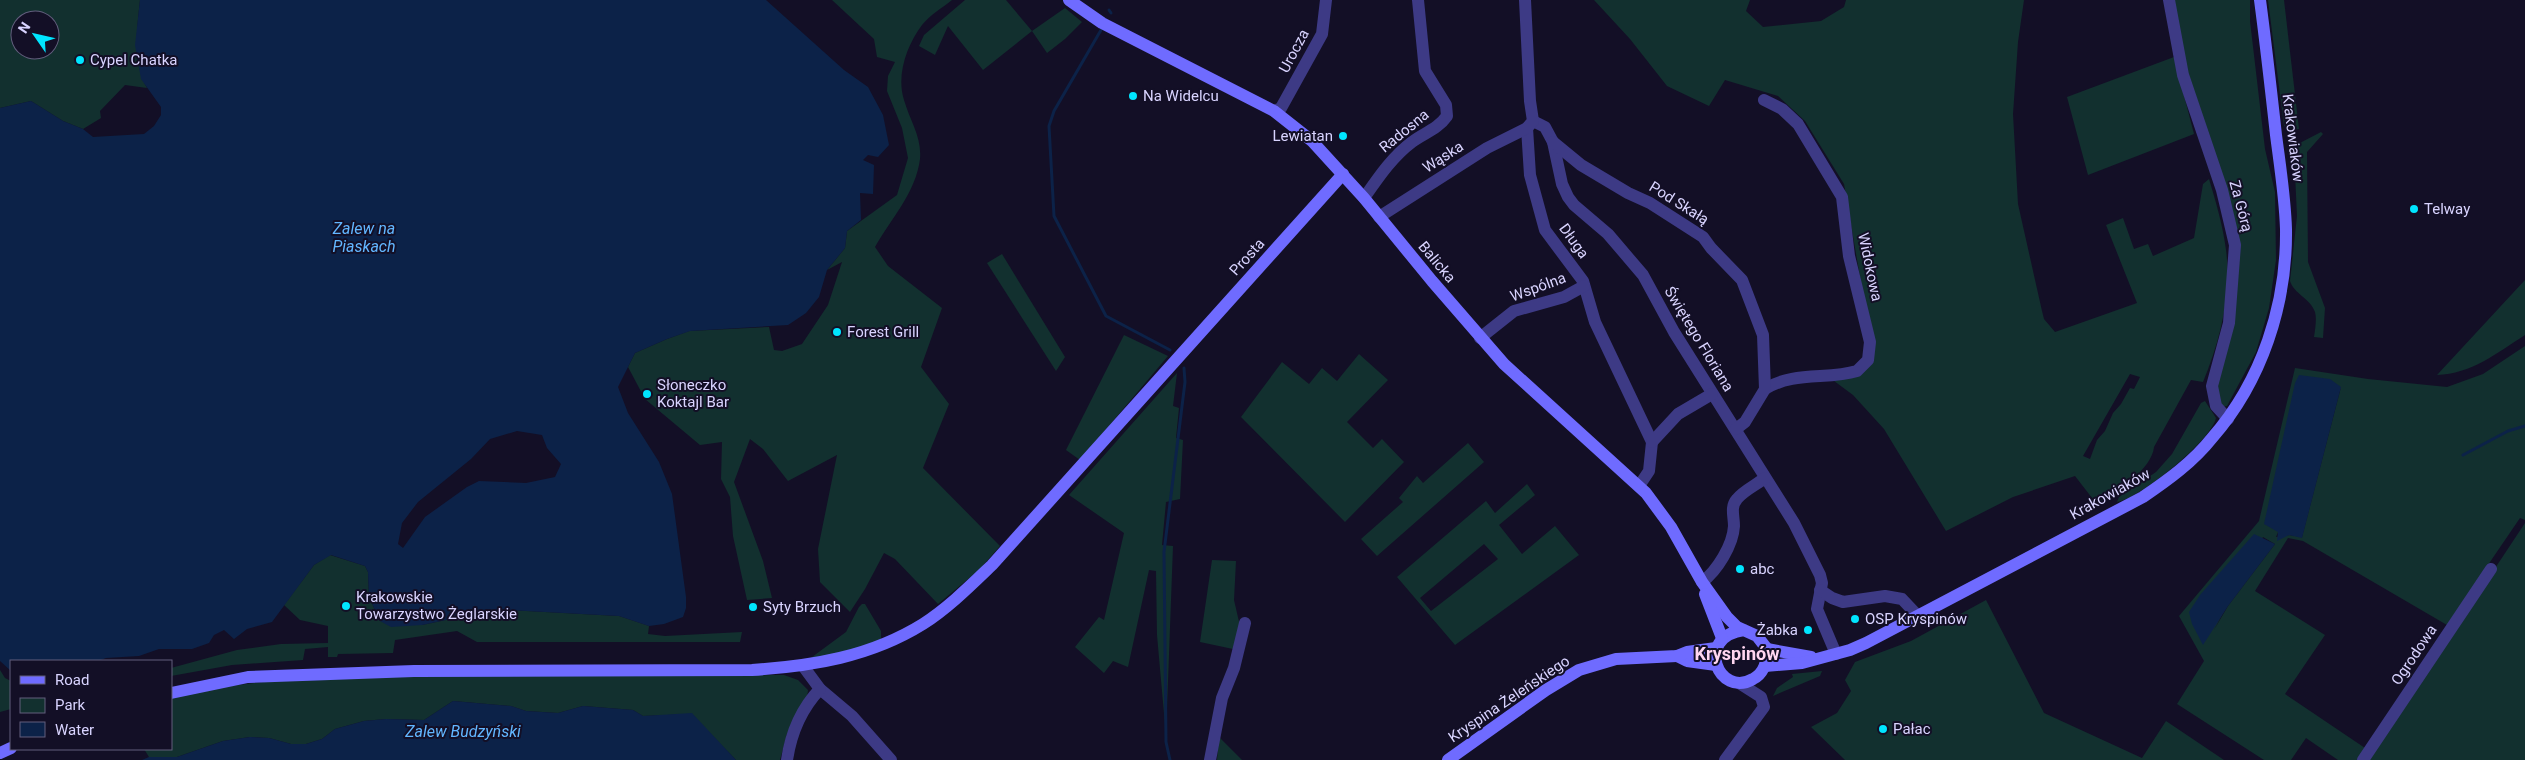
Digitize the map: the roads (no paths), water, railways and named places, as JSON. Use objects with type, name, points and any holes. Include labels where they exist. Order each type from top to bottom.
[{"type":"main road","name":"Balicka","points":[[1069,0],[1099,21],[1274,111],[1312,141],[1364,198],[1480,338],[1528,388],[1639,486],[1661,510],[1702,582],[1732,623],[1744,630]]},
{"type":"main road","name":"Krakowiaków","points":[[1766,666],[1802,663],[1836,654],[1866,643],[2143,497],[2173,476],[2194,457],[2228,419],[2259,363],[2280,298],[2284,269],[2286,232],[2284,193],[2260,0]]},
{"type":"main road","name":"Prosta","points":[[172,693],[248,676],[414,671],[752,670],[803,666],[854,656],[890,642],[923,624],[958,597],[992,565],[1343,174]]},
{"type":"main road","name":"Balicka","points":[[1702,582],[1719,643]]},
{"type":"main road","points":[[1744,630],[1757,636],[1767,649],[1766,666],[1757,677],[1740,683],[1725,677],[1716,665],[1719,643],[1728,634],[1744,630]]},
{"type":"main road","name":"Kryspina Żeleńskiego","points":[[1448,760],[1546,690],[1578,670],[1616,659],[1676,656],[1719,643]]},
{"type":"main road","name":"Krakowiaków","points":[[1767,649],[1783,654],[1818,658]]},
{"type":"main road","name":"Kryspina Żeleńskiego","points":[[1676,656],[1686,661],[1716,665]]},
{"type":"street","name":"Urocza","points":[[1274,111],[1281,108],[1320,40],[1326,0]]},
{"type":"street","name":"Radosna","points":[[1364,198],[1387,166],[1413,141],[1440,125],[1446,116],[1446,105],[1425,71],[1418,0]]},
{"type":"street","name":"Długa","points":[[1525,0],[1530,101],[1530,175],[1540,216],[1546,230],[1569,261],[1584,286],[1595,322],[1652,442]]},
{"type":"street","name":"Za Górą","points":[[2169,0],[2183,75],[2222,190],[2235,245],[2229,323],[2212,386],[2216,406],[2228,419]]},
{"type":"street","name":"Widokowa","points":[[1764,100],[1782,109],[1798,124],[1842,197],[1849,256],[1870,342],[1868,360],[1857,371],[1801,377],[1777,382],[1765,389]]},
{"type":"street","name":"Świętego Floriana","points":[[1530,124],[1545,127],[1552,142],[1562,184],[1574,205],[1608,234],[1643,274],[1674,332],[1794,523],[1820,575],[1817,610],[1836,654]]},
{"type":"street","name":"Wąska","points":[[1379,217],[1486,148],[1530,124]]},
{"type":"street","name":"Pod Skałą","points":[[1552,142],[1581,165],[1628,193],[1650,203],[1704,237],[1711,248],[1736,272],[1763,334],[1765,389]]},
{"type":"street","name":"Wspólna","points":[[1480,338],[1514,311],[1564,297],[1584,286]]},
{"type":"street","points":[[1736,429],[1745,422],[1765,389]]},
{"type":"street","points":[[1639,486],[1649,472],[1652,442],[1678,414],[1712,394]]},
{"type":"street","points":[[1702,582],[1708,577],[1731,541],[1734,526],[1733,508],[1736,500],[1765,478]]},
{"type":"street","name":"Ogrodowa","points":[[2363,760],[2491,569]]},
{"type":"street","points":[[1820,590],[1843,602],[1885,596],[1902,599],[1918,616]]},
{"type":"street","points":[[1210,760],[1222,698],[1234,668],[1245,623]]},
{"type":"street","points":[[803,666],[820,689],[852,716],[891,760]]},
{"type":"street","points":[[1725,760],[1764,709],[1760,696],[1762,690],[1757,677]]},
{"type":"street","points":[[1740,683],[1760,696]]},
{"type":"street","points":[[787,760],[790,743],[797,724],[809,701],[820,689]]},
{"type":"water","name":"Zalew na Piaskach","points":[[140,0],[766,0],[844,70],[868,87],[883,115],[889,145],[878,157],[868,155],[863,160],[874,165],[873,194],[860,193],[861,220],[847,231],[845,248],[827,270],[819,297],[806,313],[788,325],[690,331],[667,339],[635,353],[618,387],[628,413],[659,462],[672,494],[686,597],[686,608],[683,617],[664,624],[649,626],[619,616],[508,610],[479,613],[422,625],[391,627],[380,621],[369,597],[368,572],[365,566],[331,555],[314,565],[272,622],[247,629],[234,639],[224,630],[214,635],[209,643],[192,649],[159,649],[139,656],[101,660],[10,660],[10,670],[0,661],[0,108],[31,101],[63,121],[83,129],[93,137],[144,134],[154,126],[161,115],[161,107],[141,79],[135,45]],"holes":[[[517,431],[542,435],[547,448],[561,464],[555,477],[526,483],[479,481],[467,487],[425,517],[403,548],[398,544],[402,523],[418,502],[471,459],[490,439]]]},
{"type":"water","points":[[2299,375],[2330,379],[2341,387],[2302,538],[2289,535],[2277,541],[2278,532],[2264,524],[2295,383]]},
{"type":"water","points":[[2254,534],[2275,544],[2228,606],[2203,645],[2192,624],[2189,612],[2200,595]]},
{"type":"water","name":"Zalew Budzyński","points":[[453,701],[511,706],[526,711],[558,713],[583,706],[633,710],[643,716],[692,713],[736,760],[142,760],[149,757],[177,757],[223,741],[250,737],[269,738],[291,744],[306,744],[322,739],[335,729],[364,721],[386,719],[424,720]]},
{"type":"waterway","points":[[1101,30],[1054,111],[1049,126],[1054,216],[1106,316],[1170,350]]},
{"type":"waterway","points":[[1170,760],[1166,742],[1164,552],[1185,382],[1184,368]]},
{"type":"waterway","points":[[2463,455],[2508,431],[2525,426]]},
{"type":"place","name":"Cypel Chatka","points":[[80,60]]},
{"type":"place","name":"Na Widelcu","points":[[1133,96]]},
{"type":"place","name":"Lewiatan","points":[[1343,136]]},
{"type":"place","name":"Telway","points":[[2414,209]]},
{"type":"place","name":"Forest Grill","points":[[837,332]]},
{"type":"place","name":"Słoneczko Koktajl Bar","points":[[647,394]]},
{"type":"place","name":"abc","points":[[1740,569]]},
{"type":"place","name":"Krakowskie Towarzystwo Żeglarskie","points":[[346,606]]},
{"type":"place","name":"Syty Brzuch","points":[[753,607]]},
{"type":"place","name":"OSP Kryspinów","points":[[1855,619]]},
{"type":"place","name":"Żabka","points":[[1808,630]]},
{"type":"place","name":"Pałac","points":[[1883,729]]},
{"type":"district","name":"Kryspinów","points":[[1737,654]]}]
